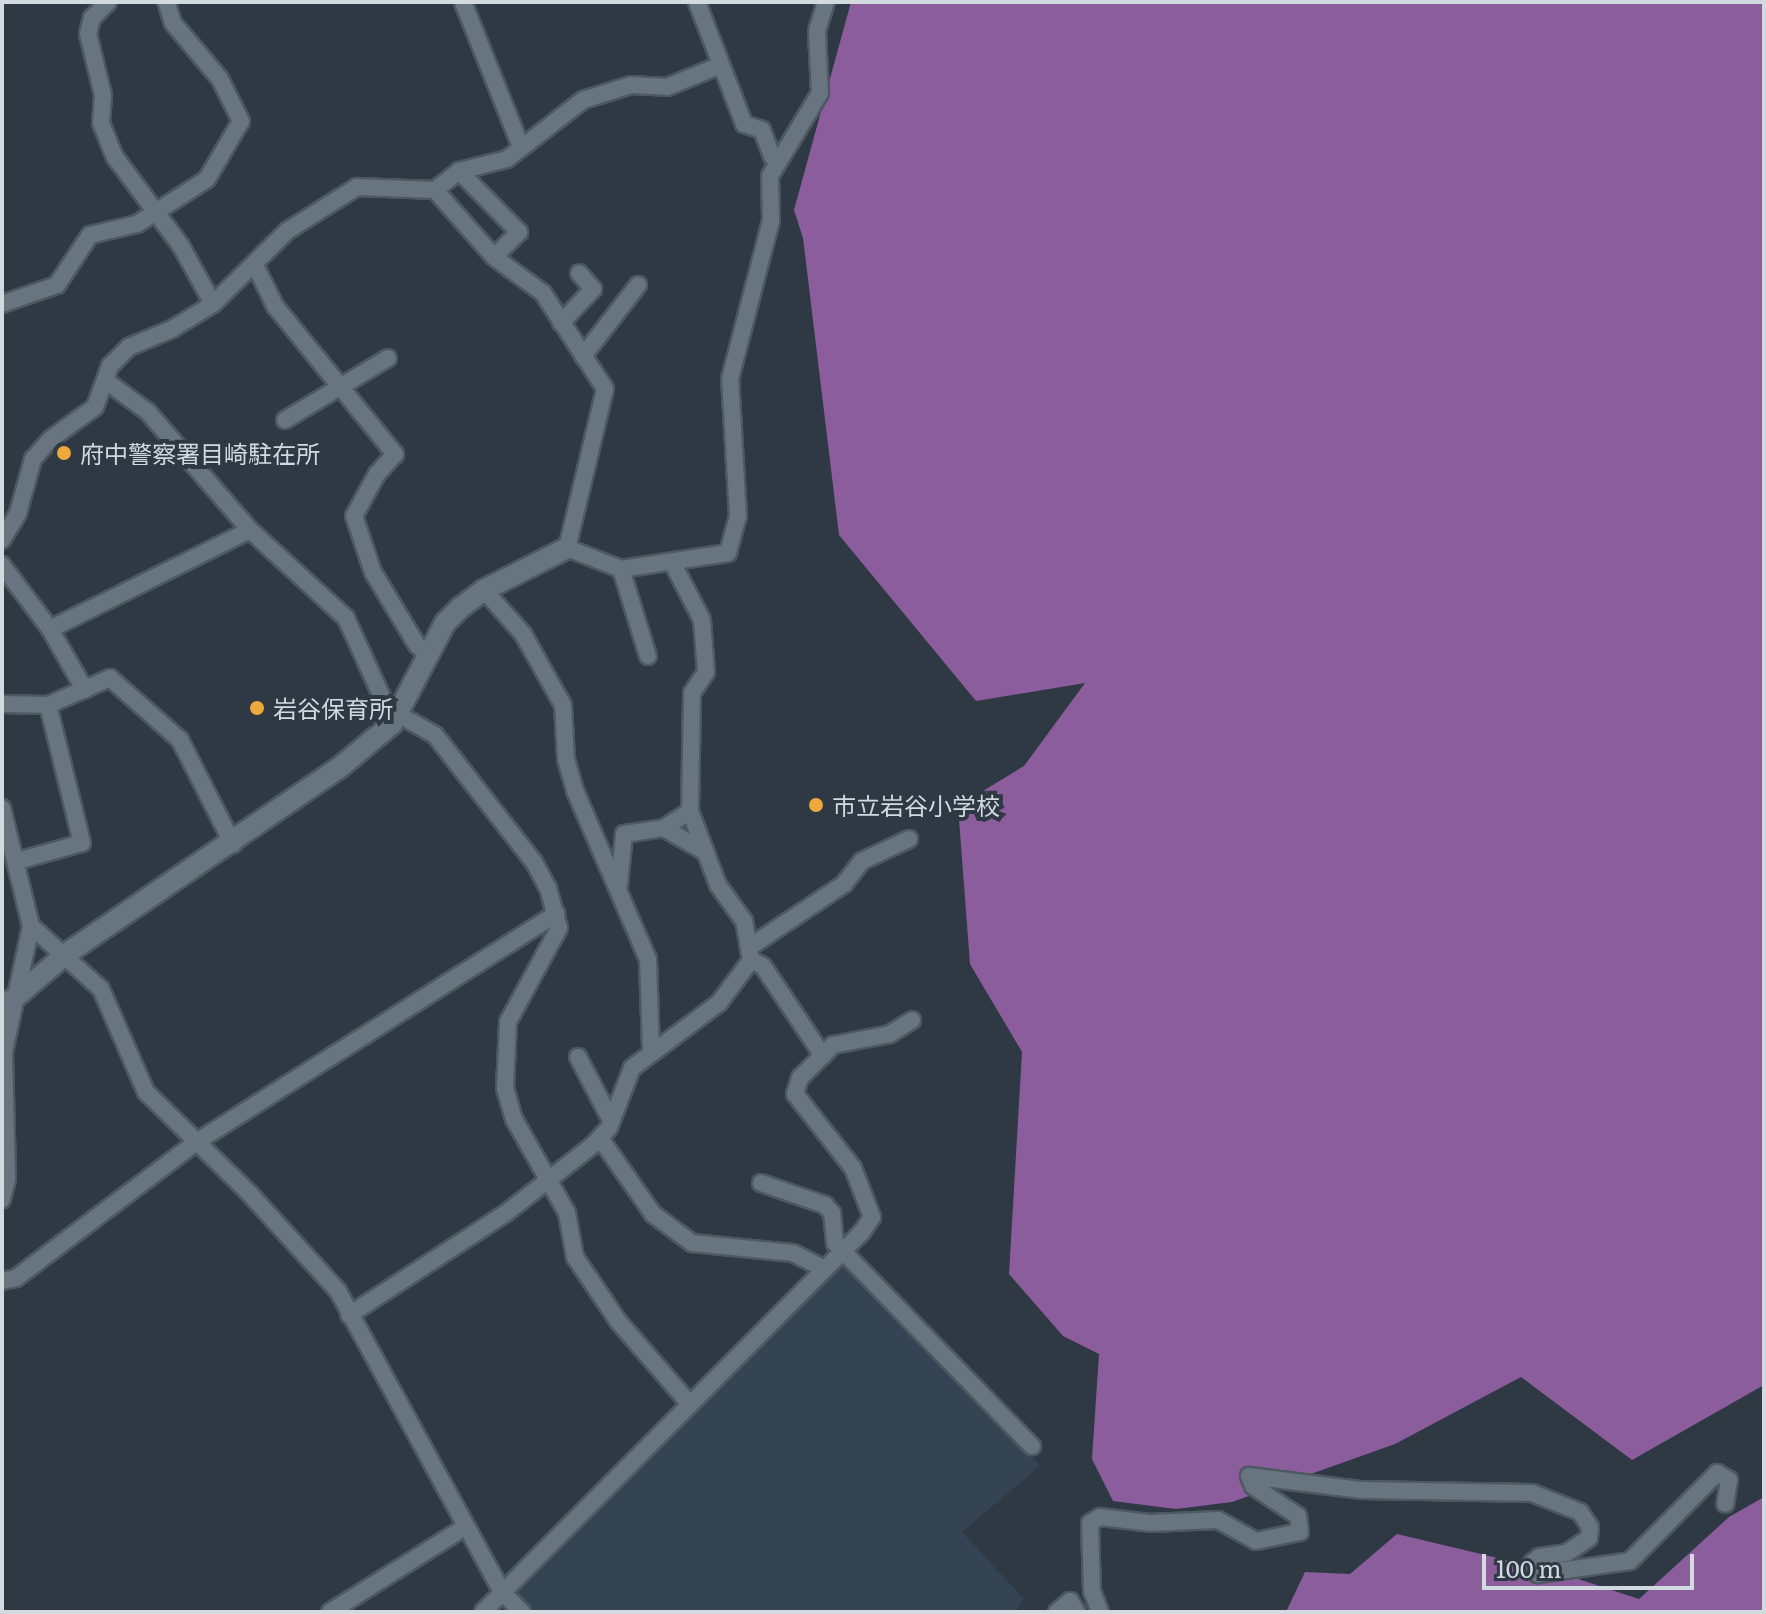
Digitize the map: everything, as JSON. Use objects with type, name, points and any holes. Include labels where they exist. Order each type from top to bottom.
[{"type":"street","points":[[108,2],[92,18],[88,34],[103,95],[101,123],[115,157],[154,211],[213,304]]},
{"type":"street","points":[[2,304],[57,285],[90,235],[137,224],[207,179],[241,121],[220,79],[173,23],[166,2]]},
{"type":"street","points":[[463,2],[521,147]]},
{"type":"street","points":[[697,2],[744,124],[762,130],[772,156],[780,157]]},
{"type":"street","points":[[10,998],[66,954],[233,844],[339,768],[397,717],[445,623],[484,590],[567,548],[621,569],[720,556],[733,546],[738,516],[730,379],[771,220],[770,176],[820,93],[817,31],[826,2]]},
{"type":"street","points":[[2,540],[18,513],[33,459],[52,438],[95,407],[110,366],[129,347],[172,329],[213,304],[287,231],[346,191],[357,187],[435,190],[459,171],[507,159],[583,100],[631,85],[667,87],[721,65]]},
{"type":"street","points":[[459,171],[519,232],[494,257]]},
{"type":"street","points":[[435,190],[494,257],[543,293],[605,389],[567,548]]},
{"type":"street","points":[[255,265],[275,306],[345,386],[395,454],[377,474],[354,516],[373,572],[417,645],[429,656]]},
{"type":"street","points":[[561,323],[593,289],[579,273]]},
{"type":"street","points":[[583,356],[638,285]]},
{"type":"street","points":[[285,420],[388,358]]},
{"type":"street","points":[[106,381],[148,412],[250,530],[346,618],[387,708],[397,717],[435,735],[534,862],[556,914],[557,939],[524,986],[508,1022],[503,1055],[514,1119],[549,1176],[567,1213],[575,1257],[618,1321],[690,1404]]},
{"type":"street","points":[[50,629],[250,530]]},
{"type":"street","points":[[672,562],[702,620],[706,672],[692,693],[690,811],[718,885],[744,921],[751,953],[823,1056]]},
{"type":"street","points":[[2,565],[50,629],[85,690]]},
{"type":"street","points":[[621,569],[648,656]]},
{"type":"street","points":[[484,590],[550,675],[563,705],[566,759],[576,793],[619,885],[648,959],[651,1050]]},
{"type":"street","points":[[2,704],[48,705],[110,678],[180,740],[233,844]]},
{"type":"street","points":[[17,861],[82,843],[48,705]]},
{"type":"street","points":[[2,808],[31,926],[10,998],[4,1052],[7,1179],[2,1199]]},
{"type":"street","points":[[619,885],[624,834],[664,828],[690,811]]},
{"type":"street","points":[[664,828],[705,852]]},
{"type":"street","points":[[349,1315],[506,1213],[600,1138],[611,1120],[632,1068],[651,1050],[719,1003],[751,953],[844,884],[862,861],[909,839]]},
{"type":"street","points":[[2,1281],[16,1278],[195,1143],[556,914]]},
{"type":"street","points":[[31,926],[66,954],[101,989],[146,1092],[250,1194],[338,1291],[502,1592],[522,1612]]},
{"type":"street","points":[[483,1612],[872,1217],[853,1168],[795,1094],[800,1078],[833,1045],[890,1034],[912,1020]]},
{"type":"street","points":[[578,1057],[611,1120]]},
{"type":"street","points":[[600,1138],[653,1214],[692,1243],[793,1253],[822,1268]]},
{"type":"street","points":[[761,1183],[825,1205],[842,1250],[850,1253],[925,1339],[1032,1446]]},
{"type":"street","points":[[1100,1612],[1092,1591],[1090,1523],[1100,1517],[1150,1523],[1218,1520],[1256,1541],[1300,1532],[1298,1516],[1253,1486],[1249,1476],[1261,1474],[1288,1485],[1332,1488],[1532,1493],[1580,1512],[1590,1527],[1589,1538],[1567,1553],[1539,1557],[1532,1563],[1538,1574],[1630,1561],[1717,1473],[1729,1480],[1725,1504]]},
{"type":"street","points":[[330,1612],[358,1604],[465,1527]]},
{"type":"street","points":[[1068,1608],[1092,1591]]},
{"type":"shaded area","points":[[851,2],[1764,2],[1764,1385],[1632,1460],[1521,1377],[1395,1444],[1232,1502],[1176,1509],[1113,1501],[1092,1459],[1099,1354],[1063,1336],[1009,1274],[1022,1052],[970,964],[958,806],[1024,766],[1085,683],[976,701],[839,535],[803,238],[794,210]]},
{"type":"shaded area","points":[[842,1250],[1040,1466],[962,1532],[1024,1599],[1015,1612],[522,1612],[502,1592]]},
{"type":"shaded area","points":[[1764,1497],[1764,1612],[1286,1612],[1305,1572],[1350,1574],[1397,1534],[1560,1573],[1639,1599],[1729,1517]]},
{"type":"place","name":"府中警察署目崎駐在所","points":[[64,453]]},
{"type":"place","name":"岩谷保育所","points":[[257,708]]},
{"type":"place","name":"市立岩谷小学校","points":[[816,805]]}]
